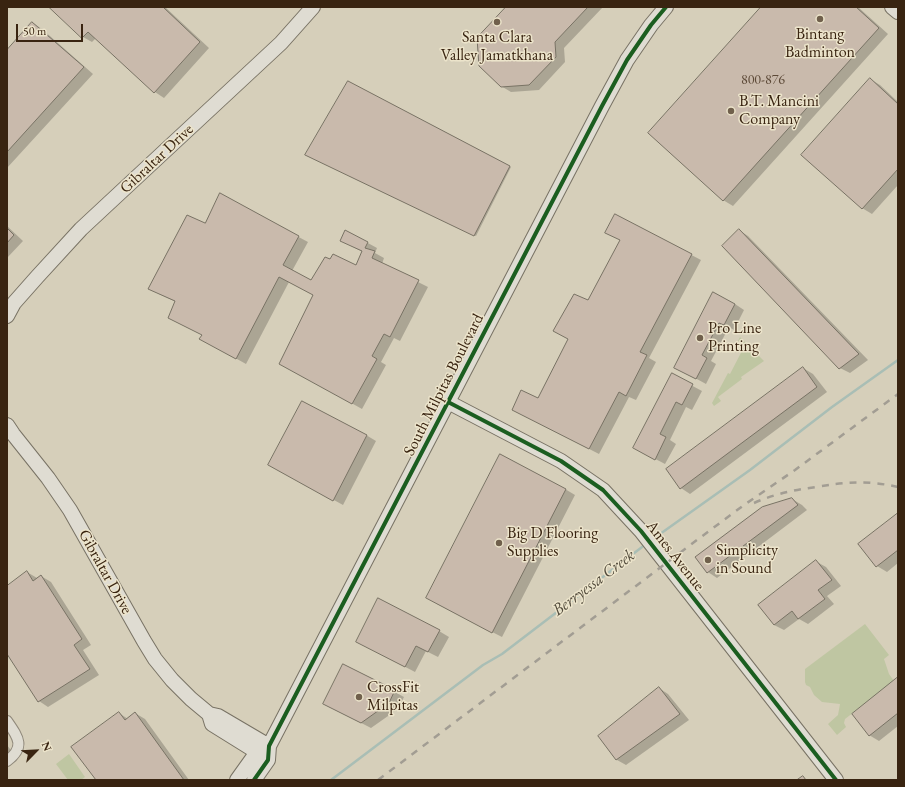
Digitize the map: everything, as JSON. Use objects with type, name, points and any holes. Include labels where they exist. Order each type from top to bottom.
[{"type":"street","name":"Gibraltar Drive","points":[[7,316],[14,303],[81,229],[281,42],[313,7]]},
{"type":"street","name":"South Milpitas Boulevard","points":[[254,780],[265,753],[602,106],[627,60],[651,25],[666,7]]},
{"type":"street","points":[[892,7],[898,12]]},
{"type":"street","name":"Ames Avenue","points":[[448,402],[566,464],[603,490],[641,531],[836,780]]},
{"type":"street","name":"Gibraltar Drive","points":[[7,425],[48,478],[70,510],[155,659],[190,699],[209,714],[212,724],[265,753]]},
{"type":"street","points":[[7,721],[17,735],[19,742],[17,752],[7,761]]},
{"type":"street","name":"South Milpitas Boulevard","points":[[237,780],[265,753]]},
{"type":"green space","points":[[740,337],[764,361],[741,377],[742,379],[718,397],[721,401],[714,406],[712,403],[728,373],[730,374],[745,345],[738,341]]},
{"type":"green space","points":[[865,624],[889,655],[884,659],[889,674],[894,681],[845,719],[844,723],[846,727],[837,735],[828,724],[838,715],[840,704],[822,702],[814,695],[810,687],[806,685],[805,669]]},
{"type":"green space","points":[[69,754],[85,777],[81,780],[68,780],[56,764]]},
{"type":"building","points":[[49,7],[163,7],[200,42],[154,93],[88,32],[82,38]]},
{"type":"building","points":[[506,7],[588,7],[555,42],[556,57],[529,85],[501,87],[479,66],[477,38]]},
{"type":"building","points":[[761,7],[856,7],[879,28],[723,201],[648,133]]},
{"type":"building","points":[[32,22],[84,67],[7,152],[7,50]]},
{"type":"building","points":[[870,78],[898,104],[898,169],[862,209],[801,155]]},
{"type":"building","points":[[348,81],[510,166],[474,236],[305,155]]},
{"type":"building","points":[[220,193],[299,236],[283,265],[311,280],[325,257],[330,259],[333,254],[356,265],[362,251],[340,241],[345,230],[368,242],[365,248],[375,251],[372,258],[419,280],[390,337],[384,334],[372,356],[377,359],[352,404],[279,364],[313,295],[279,277],[236,359],[199,339],[202,335],[168,318],[175,301],[148,289],[187,215],[205,223]]},
{"type":"building","points":[[615,214],[692,254],[640,352],[647,355],[626,396],[619,392],[589,449],[512,410],[521,390],[538,398],[568,339],[553,331],[574,294],[588,300],[620,240],[605,233]]},
{"type":"building","points":[[7,228],[14,235],[7,243]]},
{"type":"building","points":[[739,229],[859,354],[839,369],[722,246]]},
{"type":"building","points":[[713,292],[735,304],[724,325],[719,323],[702,355],[707,358],[696,379],[674,368]]},
{"type":"building","points":[[803,367],[817,387],[680,489],[666,469]]},
{"type":"building","points":[[672,373],[693,384],[682,405],[676,402],[660,434],[666,437],[655,460],[633,448]]},
{"type":"building","points":[[302,401],[367,435],[333,501],[268,465]]},
{"type":"building","points":[[500,454],[566,489],[492,633],[426,598]]},
{"type":"building","points":[[792,498],[798,505],[707,573],[695,557],[762,507]]},
{"type":"building","points":[[898,513],[898,550],[876,567],[858,544]]},
{"type":"building","points":[[816,560],[832,580],[818,590],[825,599],[798,619],[792,611],[774,625],[758,605]]},
{"type":"building","points":[[27,571],[33,581],[41,575],[82,639],[74,645],[90,669],[38,702],[7,654],[7,586]]},
{"type":"building","points":[[378,598],[440,630],[428,652],[416,646],[405,667],[356,642]]},
{"type":"building","points":[[343,664],[395,690],[389,703],[361,723],[323,704]]},
{"type":"building","points":[[898,677],[898,713],[869,736],[852,714]]},
{"type":"building","points":[[659,687],[680,714],[616,760],[598,736]]},
{"type":"building","points":[[119,712],[125,720],[135,712],[184,780],[96,780],[71,747]]},
{"type":"building","points":[[803,776],[806,780],[797,780]]},
{"type":"waterway","name":"Berryessa Creek","points":[[653,539],[750,470],[832,407],[898,360]]},
{"type":"waterway","name":"Berryessa Creek","points":[[331,780],[483,665],[502,654],[646,544]]},
{"type":"railway","points":[[378,780],[744,505],[795,470],[898,394]]},
{"type":"railway","points":[[754,503],[784,493],[837,484],[857,482],[876,483],[898,487]]},
{"type":"cycle path","points":[[254,780],[268,760],[269,746],[602,106],[627,60],[651,25],[666,7]]},
{"type":"cycle path","points":[[448,402],[561,461],[603,490],[641,531],[836,780]]},
{"type":"place","name":"Bintang Badminton","points":[[820,19]]},
{"type":"place","name":"Santa Clara Valley Jamatkhana","points":[[497,22]]},
{"type":"place","name":"B.T. Mancini Company","points":[[731,111]]},
{"type":"place","name":"Pro Line Printing","points":[[700,338]]},
{"type":"place","name":"Big D Flooring Supplies","points":[[499,543]]},
{"type":"place","name":"Simplicity in Sound","points":[[708,560]]},
{"type":"place","name":"CrossFit Milpitas","points":[[359,697]]}]
